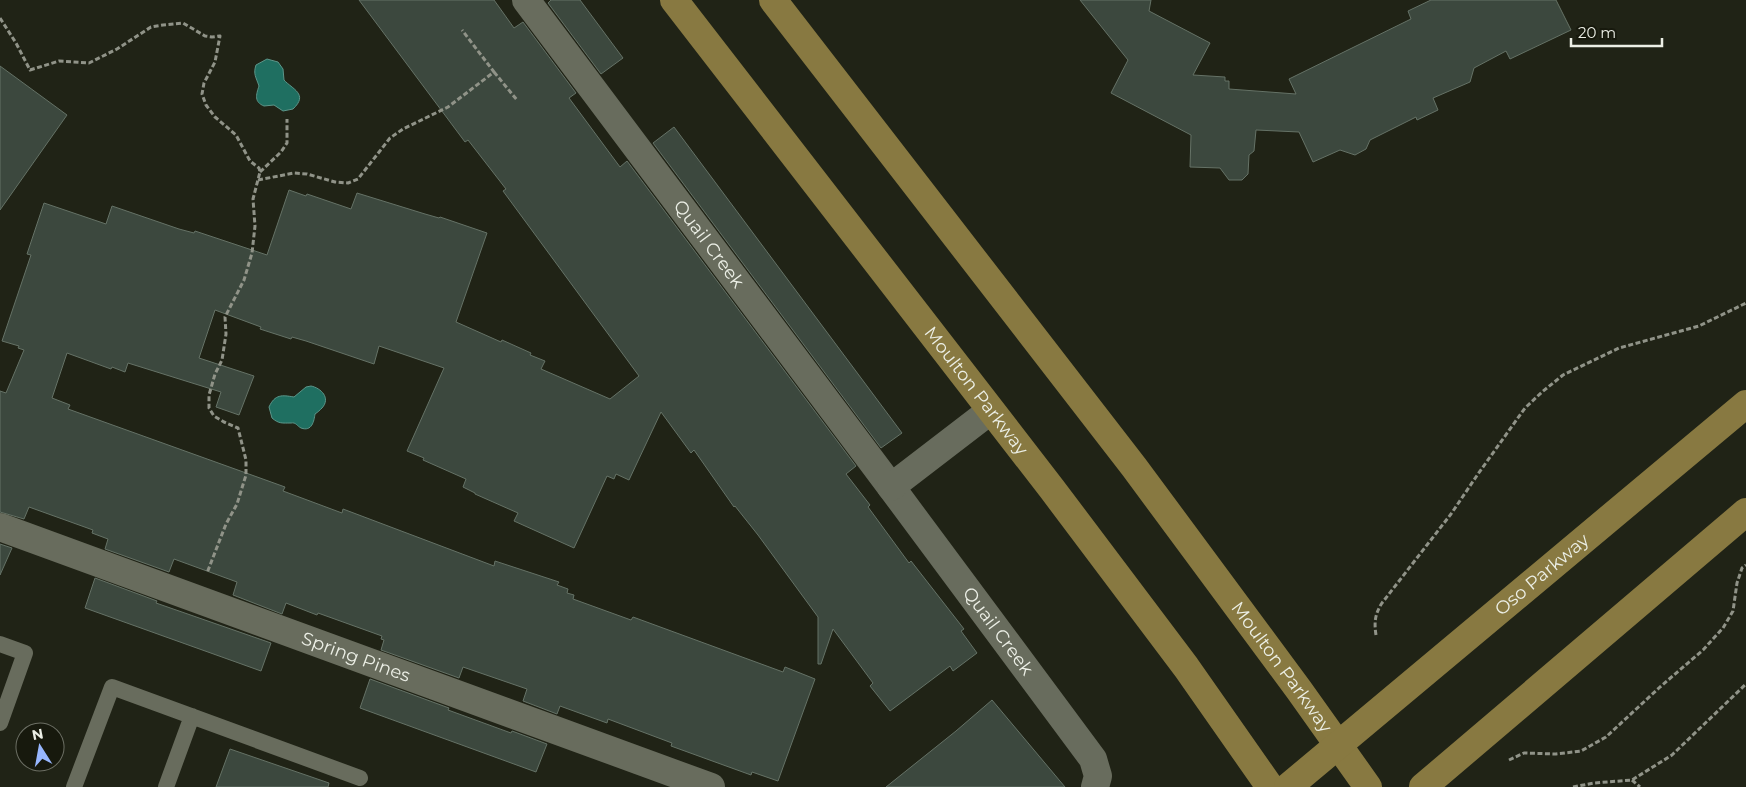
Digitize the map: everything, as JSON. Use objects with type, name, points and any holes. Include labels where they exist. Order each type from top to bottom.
[{"type":"main road","name":"Moulton Parkway","points":[[674,0],[1180,659],[1270,787]]},
{"type":"main road","name":"Moulton Parkway","points":[[773,0],[1134,467],[1339,744],[1368,787]]},
{"type":"main road","name":"Oso Parkway","points":[[1288,787],[1746,404]]},
{"type":"main road","points":[[1423,787],[1746,512]]},
{"type":"street","name":"Quail Creek","points":[[526,0],[892,487],[1093,759],[1096,782]]},
{"type":"street","points":[[892,487],[990,411]]},
{"type":"street","name":"Spring Pines","points":[[0,527],[711,787]]},
{"type":"lane","points":[[0,644],[25,653],[0,723]]},
{"type":"lane","points":[[74,787],[112,687],[360,778]]},
{"type":"lane","points":[[166,787],[192,716]]},
{"type":"path","points":[[0,18],[30,70],[59,61],[89,63],[102,58],[151,27],[164,24],[183,23],[205,36],[220,36],[215,62],[204,83],[202,94],[206,105],[215,117],[236,135],[250,161],[259,168],[260,172]]},
{"type":"path","points":[[462,30],[517,100]]},
{"type":"path","points":[[258,180],[294,173],[348,183],[358,178],[390,138],[403,129],[448,107],[494,72]]},
{"type":"path","points":[[197,599],[226,524],[237,504],[246,475],[246,460],[238,428],[214,416],[209,408],[208,395],[222,360],[226,334],[225,317],[244,280],[252,253],[255,226],[253,199],[260,172],[281,152],[287,143],[287,119]]},
{"type":"path","points":[[1376,635],[1374,624],[1376,612],[1452,514],[1525,408],[1542,392],[1563,375],[1619,348],[1698,326],[1746,303]]},
{"type":"path","points":[[1508,760],[1524,753],[1556,754],[1581,751],[1606,737],[1703,650],[1722,628],[1733,611],[1737,583],[1742,568],[1746,565]]},
{"type":"path","points":[[1573,787],[1632,780],[1672,755],[1746,684]]},
{"type":"path","points":[[1632,780],[1640,787]]},
{"type":"water","points":[[267,59],[278,62],[283,69],[284,80],[298,92],[298,104],[293,109],[283,111],[274,105],[264,106],[257,100],[259,86],[255,76],[255,68],[256,65]]},
{"type":"water","points":[[311,386],[324,394],[325,404],[315,414],[310,427],[305,429],[294,423],[281,423],[272,418],[269,407],[276,398],[279,396],[294,397],[306,387]]},
{"type":"building","points":[[359,0],[494,0],[514,28],[523,22],[576,93],[569,98],[620,167],[627,161],[856,466],[846,474],[870,505],[868,507],[909,563],[911,561],[964,629],[961,631],[977,653],[953,671],[950,666],[890,711],[870,686],[873,683],[833,629],[821,664],[818,664],[818,617],[758,535],[734,507],[694,450],[691,453],[661,412],[629,480],[616,474],[614,479],[607,476],[574,548],[514,521],[518,513],[475,494],[463,487],[466,479],[407,451],[444,368],[379,346],[374,364],[306,341],[292,337],[291,339],[260,329],[261,327],[215,310],[199,358],[254,376],[239,415],[216,407],[221,392],[128,363],[125,372],[112,367],[111,369],[67,353],[52,398],[70,405],[68,409],[285,487],[283,491],[342,513],[343,509],[494,566],[495,561],[559,582],[557,585],[568,589],[567,593],[574,595],[573,599],[631,620],[633,617],[783,672],[785,667],[815,679],[778,781],[752,772],[751,775],[671,746],[672,743],[608,719],[607,723],[560,706],[557,714],[523,701],[527,689],[463,667],[459,678],[381,650],[384,640],[381,639],[382,636],[318,613],[317,615],[286,603],[282,614],[233,595],[237,582],[174,559],[169,572],[105,549],[108,539],[92,533],[93,530],[29,507],[24,519],[0,512],[0,391],[6,393],[24,350],[18,348],[19,346],[2,341],[31,255],[27,254],[44,203],[106,224],[112,206],[179,229],[194,233],[195,231],[267,255],[289,190],[351,209],[357,193],[440,217],[487,233],[456,322],[531,353],[530,355],[545,361],[541,369],[610,399],[639,376],[503,191],[506,189],[468,140],[465,142]]},
{"type":"building","points":[[551,0],[580,0],[623,58],[601,74],[548,3]]},
{"type":"building","points":[[1080,0],[1151,0],[1149,11],[1210,43],[1193,75],[1225,77],[1225,81],[1229,81],[1229,89],[1296,94],[1289,79],[1411,19],[1408,11],[1431,0],[1556,0],[1571,30],[1510,59],[1506,51],[1474,68],[1470,82],[1433,98],[1438,110],[1417,120],[1416,117],[1370,140],[1366,149],[1355,155],[1340,150],[1313,162],[1299,132],[1256,130],[1254,151],[1249,155],[1248,174],[1242,180],[1229,180],[1220,168],[1190,167],[1191,135],[1111,93],[1128,60]]},
{"type":"building","points":[[0,66],[67,115],[0,210]]},
{"type":"building","points":[[674,127],[902,433],[881,448],[653,143]]},
{"type":"building","points":[[0,544],[12,548],[0,575]]},
{"type":"building","points":[[95,578],[157,601],[156,603],[271,643],[261,671],[85,608]]},
{"type":"building","points":[[370,679],[449,708],[448,710],[547,744],[536,772],[360,708]]},
{"type":"building","points":[[992,700],[1065,787],[886,787],[956,731]]},
{"type":"building","points":[[230,749],[329,783],[328,787],[216,787]]}]
